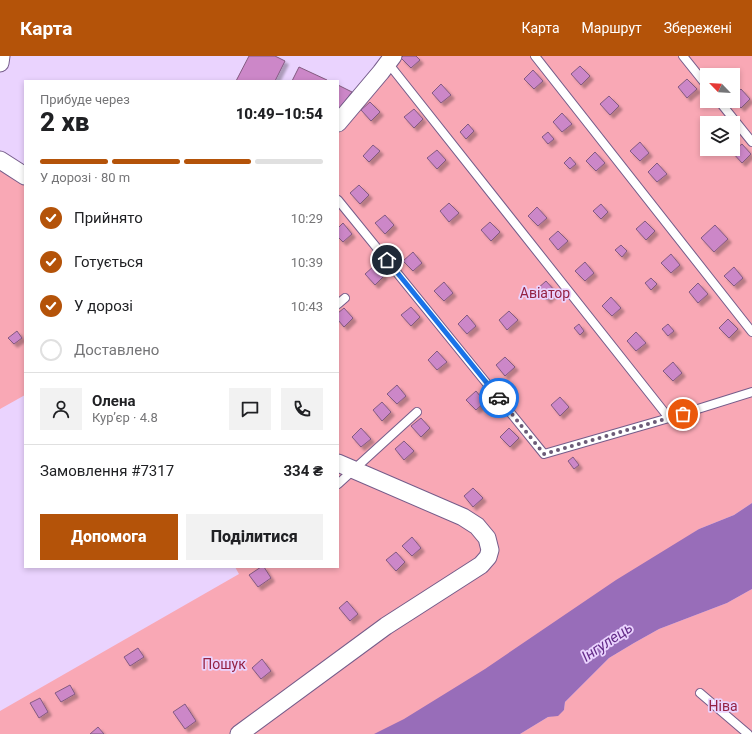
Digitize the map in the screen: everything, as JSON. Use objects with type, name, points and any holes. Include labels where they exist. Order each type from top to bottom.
[{"type":"street","points":[[0,64],[1,56]]},
{"type":"street","points":[[339,122],[391,60]]},
{"type":"street","points":[[0,160],[24,175]]},
{"type":"street","points":[[239,734],[386,626],[481,565],[488,557],[490,550],[487,538],[477,526],[463,517],[339,463]]},
{"type":"lane","points":[[535,56],[752,332]]},
{"type":"lane","points":[[683,56],[700,77]]},
{"type":"lane","points":[[391,60],[669,418]]},
{"type":"lane","points":[[725,108],[752,142]]},
{"type":"lane","points":[[339,201],[544,454],[669,418],[752,392]]},
{"type":"lane","points":[[339,303],[345,298]]},
{"type":"lane","points":[[339,483],[417,412]]},
{"type":"lane","points":[[700,693],[748,734]]},
{"type":"green space","name":"Авіатор","points":[[393,56],[752,56],[752,503],[734,515],[699,529],[408,734],[0,734],[0,711],[239,574],[236,568],[339,568],[339,122]]},
{"type":"green space","points":[[0,167],[24,182],[24,396],[0,409]]},
{"type":"green space","name":"Ніва","points":[[752,589],[752,734],[520,734],[548,717],[558,715],[564,710],[565,702],[609,658],[659,629],[727,603]]},
{"type":"water","name":"Інгулець","points":[[752,503],[752,589],[727,603],[659,629],[609,658],[565,702],[564,710],[558,716],[548,717],[520,734],[374,734],[404,719],[485,669],[616,580],[699,529],[734,515]]},
{"type":"building","points":[[249,56],[275,56],[285,61],[276,80],[237,80]]},
{"type":"building","points":[[403,56],[416,56],[420,60],[411,68],[401,58]]},
{"type":"building","points":[[580,66],[590,76],[581,85],[571,74]]},
{"type":"building","points":[[299,67],[327,80],[292,80]]},
{"type":"building","points":[[533,70],[543,81],[534,89],[524,79]]},
{"type":"building","points":[[687,79],[697,89],[687,98],[678,87]]},
{"type":"building","points":[[441,84],[451,95],[441,103],[432,93]]},
{"type":"building","points":[[339,86],[352,92],[339,109]]},
{"type":"building","points":[[741,89],[750,99],[741,108],[740,107]]},
{"type":"building","points":[[609,96],[619,106],[610,115],[600,104]]},
{"type":"building","points":[[370,102],[380,112],[371,121],[361,110]]},
{"type":"building","points":[[414,109],[423,119],[414,128],[404,117]]},
{"type":"building","points":[[562,113],[572,124],[562,132],[553,122]]},
{"type":"building","points":[[468,124],[474,131],[466,139],[460,132]]},
{"type":"building","points":[[548,132],[554,139],[548,144],[542,137]]},
{"type":"building","points":[[640,142],[649,153],[640,161],[630,151]]},
{"type":"building","points":[[742,144],[751,154],[742,163],[736,156],[740,156],[740,146]]},
{"type":"building","points":[[373,145],[380,151],[369,162],[363,156]]},
{"type":"building","points":[[437,150],[446,160],[437,169],[427,158]]},
{"type":"building","points":[[595,152],[605,163],[596,171],[586,161]]},
{"type":"building","points":[[570,157],[576,164],[570,169],[564,163]]},
{"type":"building","points":[[657,163],[667,174],[657,182],[648,172]]},
{"type":"building","points":[[359,185],[369,195],[360,204],[350,193]]},
{"type":"building","points":[[449,203],[459,213],[449,222],[440,211]]},
{"type":"building","points":[[601,204],[608,212],[601,219],[593,211]]},
{"type":"building","points":[[537,207],[547,218],[538,226],[528,216]]},
{"type":"building","points":[[385,215],[394,225],[385,234],[375,223]]},
{"type":"building","points":[[645,221],[655,231],[646,240],[636,229]]},
{"type":"building","points":[[490,222],[500,232],[491,241],[481,230]]},
{"type":"building","points":[[343,223],[352,234],[343,242],[339,238],[339,227]]},
{"type":"building","points":[[715,225],[728,239],[714,252],[701,238]]},
{"type":"building","points":[[558,231],[568,241],[558,250],[549,239]]},
{"type":"building","points":[[621,245],[627,251],[622,257],[615,250]]},
{"type":"building","points":[[413,252],[422,263],[413,271],[403,261]]},
{"type":"building","points":[[671,254],[680,265],[671,273],[661,263]]},
{"type":"building","points":[[585,262],[594,273],[585,281],[575,271]]},
{"type":"building","points":[[374,266],[384,276],[375,285],[365,274]]},
{"type":"building","points":[[734,267],[743,278],[734,286],[724,276]]},
{"type":"building","points":[[651,278],[657,284],[651,290],[645,283]]},
{"type":"building","points":[[546,281],[556,292],[547,300],[537,289]]},
{"type":"building","points":[[444,282],[453,293],[444,301],[434,291]]},
{"type":"building","points":[[698,283],[708,294],[698,303],[689,292]]},
{"type":"building","points":[[611,297],[621,308],[612,316],[602,306]]},
{"type":"building","points":[[411,307],[420,317],[411,326],[401,315]]},
{"type":"building","points":[[344,308],[353,318],[344,327],[339,321],[339,312]]},
{"type":"building","points":[[509,311],[518,320],[507,330],[499,320]]},
{"type":"building","points":[[467,315],[476,326],[467,334],[458,324]]},
{"type":"building","points":[[728,319],[738,329],[729,338],[719,328]]},
{"type":"building","points":[[579,324],[584,331],[580,335],[574,328]]},
{"type":"building","points":[[668,324],[674,331],[668,336],[662,329]]},
{"type":"building","points":[[17,331],[22,338],[14,344],[8,338]]},
{"type":"building","points":[[636,332],[646,343],[636,351],[627,341]]},
{"type":"building","points":[[437,351],[447,362],[437,370],[428,360]]},
{"type":"building","points":[[505,357],[515,367],[505,376],[496,365]]},
{"type":"building","points":[[673,362],[682,373],[673,381],[663,371]]},
{"type":"building","points":[[397,385],[406,396],[397,404],[387,394]]},
{"type":"building","points":[[476,391],[485,402],[476,410],[466,400]]},
{"type":"building","points":[[560,397],[569,407],[560,416],[551,405]]},
{"type":"building","points":[[382,402],[391,412],[382,421],[373,410]]},
{"type":"building","points":[[421,418],[430,428],[421,437],[411,426]]},
{"type":"building","points":[[361,428],[371,439],[361,447],[352,437]]},
{"type":"building","points":[[509,428],[519,438],[510,447],[500,437]]},
{"type":"building","points":[[404,441],[414,451],[404,460],[395,449]]},
{"type":"building","points":[[573,457],[579,465],[574,469],[568,461]]},
{"type":"building","points":[[473,488],[483,498],[473,507],[464,496]]},
{"type":"building","points":[[412,537],[421,548],[412,556],[402,546]]},
{"type":"building","points":[[396,552],[405,562],[396,571],[386,560]]},
{"type":"building","points":[[260,568],[265,568],[271,578],[258,587],[249,575]]},
{"type":"building","points":[[347,601],[358,614],[350,621],[339,608]]},
{"type":"building","points":[[138,648],[144,657],[130,666],[124,657]]},
{"type":"building","points":[[262,659],[271,671],[261,679],[252,668]]},
{"type":"building","points":[[70,685],[75,694],[61,702],[55,693]]},
{"type":"building","points":[[40,698],[48,712],[39,718],[30,703]]},
{"type":"building","points":[[185,704],[196,721],[185,729],[173,712]]},
{"type":"building","points":[[98,727],[104,734],[90,734]]},
{"type":"way so far","points":[[499,398],[544,454],[683,414]]},
{"type":"route","points":[[387,260],[499,398]]},
{"type":"park label","name":"Пошук","points":[[224,664]]}]
